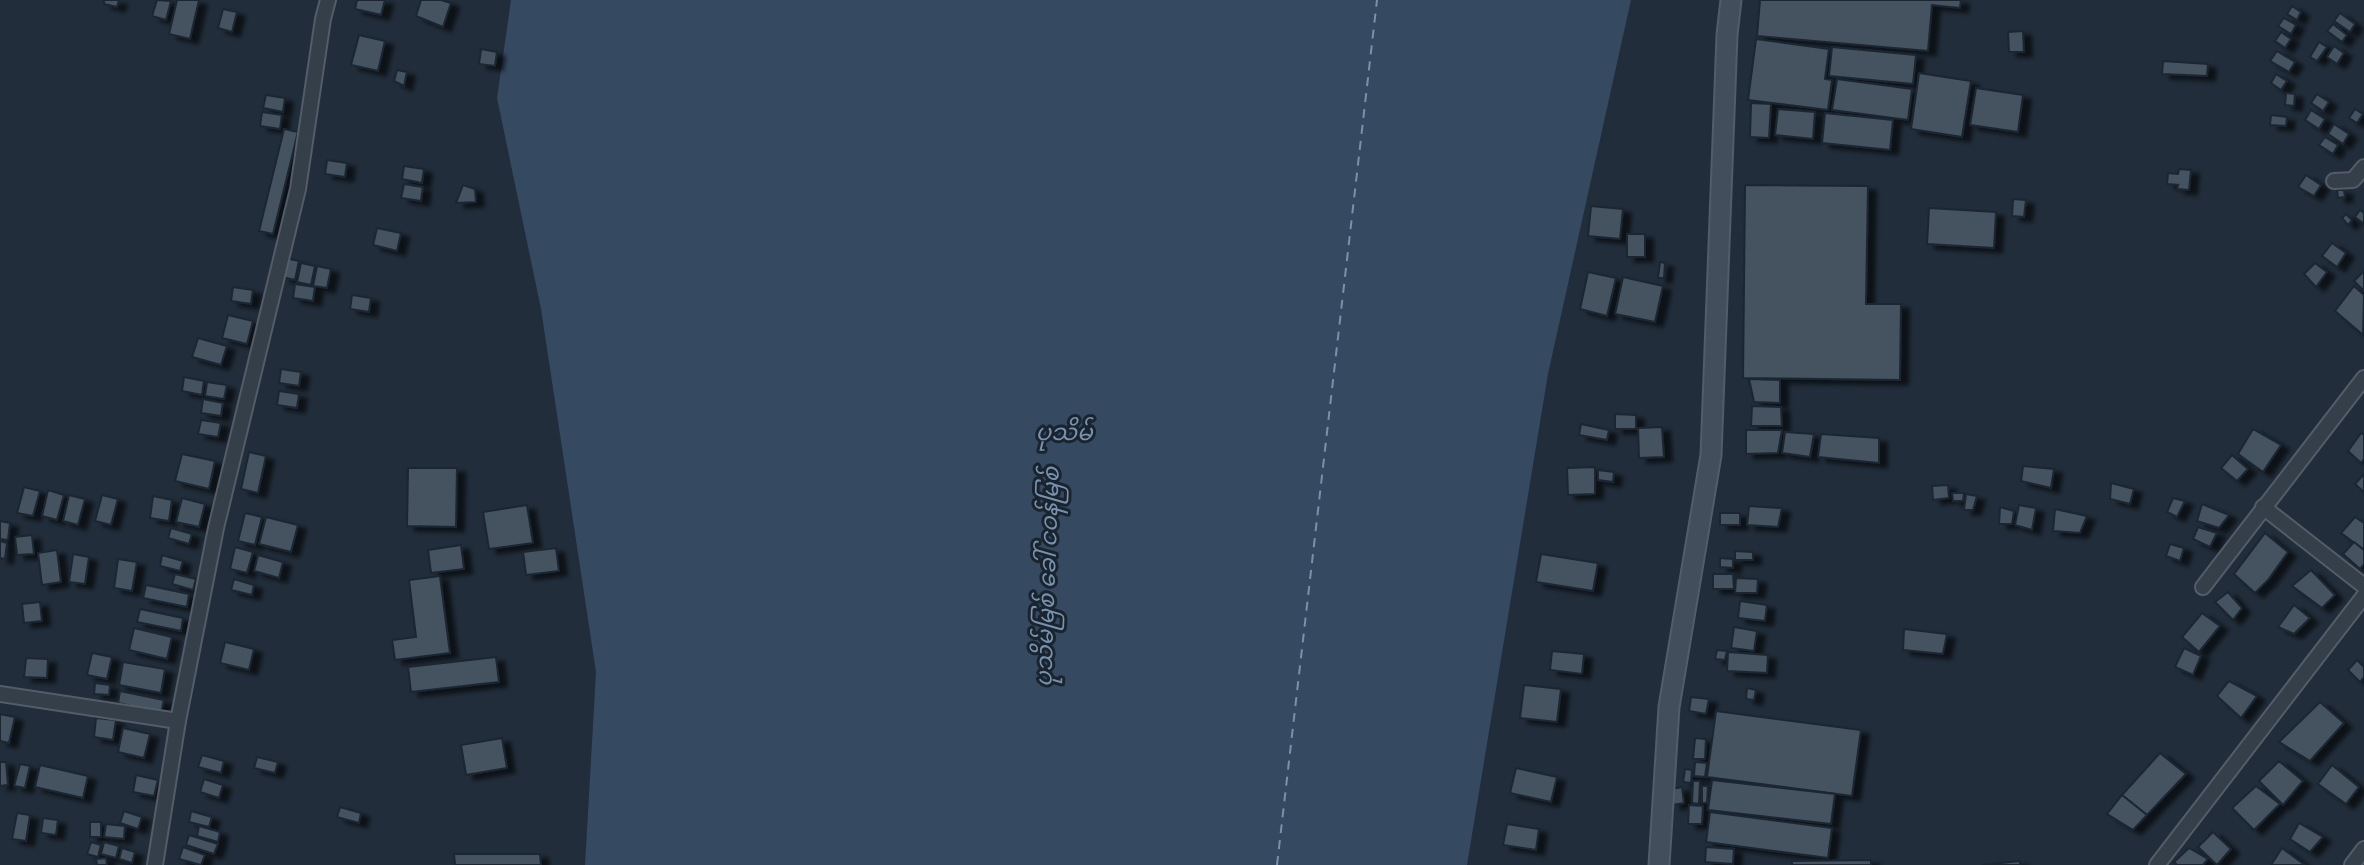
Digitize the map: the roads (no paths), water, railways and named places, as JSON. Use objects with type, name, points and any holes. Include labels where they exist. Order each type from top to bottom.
[{"type":"street","points":[[155,865],[177,721],[216,528],[298,188],[328,0]]},
{"type":"street","points":[[1659,865],[1669,707],[1711,454],[1727,35],[1731,0]]},
{"type":"street","points":[[2334,181],[2353,180],[2364,167]]},
{"type":"street","points":[[2203,587],[2364,378]]},
{"type":"street","points":[[2263,507],[2364,586]]},
{"type":"street","points":[[2157,865],[2364,596]]},
{"type":"street","points":[[0,694],[177,721]]},
{"type":"street","points":[[2352,865],[2364,849]]},
{"type":"water","name":"ပုသိမ်","points":[[511,0],[1631,0],[1548,374],[1467,865],[585,865],[596,672],[541,309],[497,98]]},
{"type":"water label","name":"ပုသိမ်မြစ် ခေါ် ငဝန်မြစ်","points":[[1047,577]]}]
